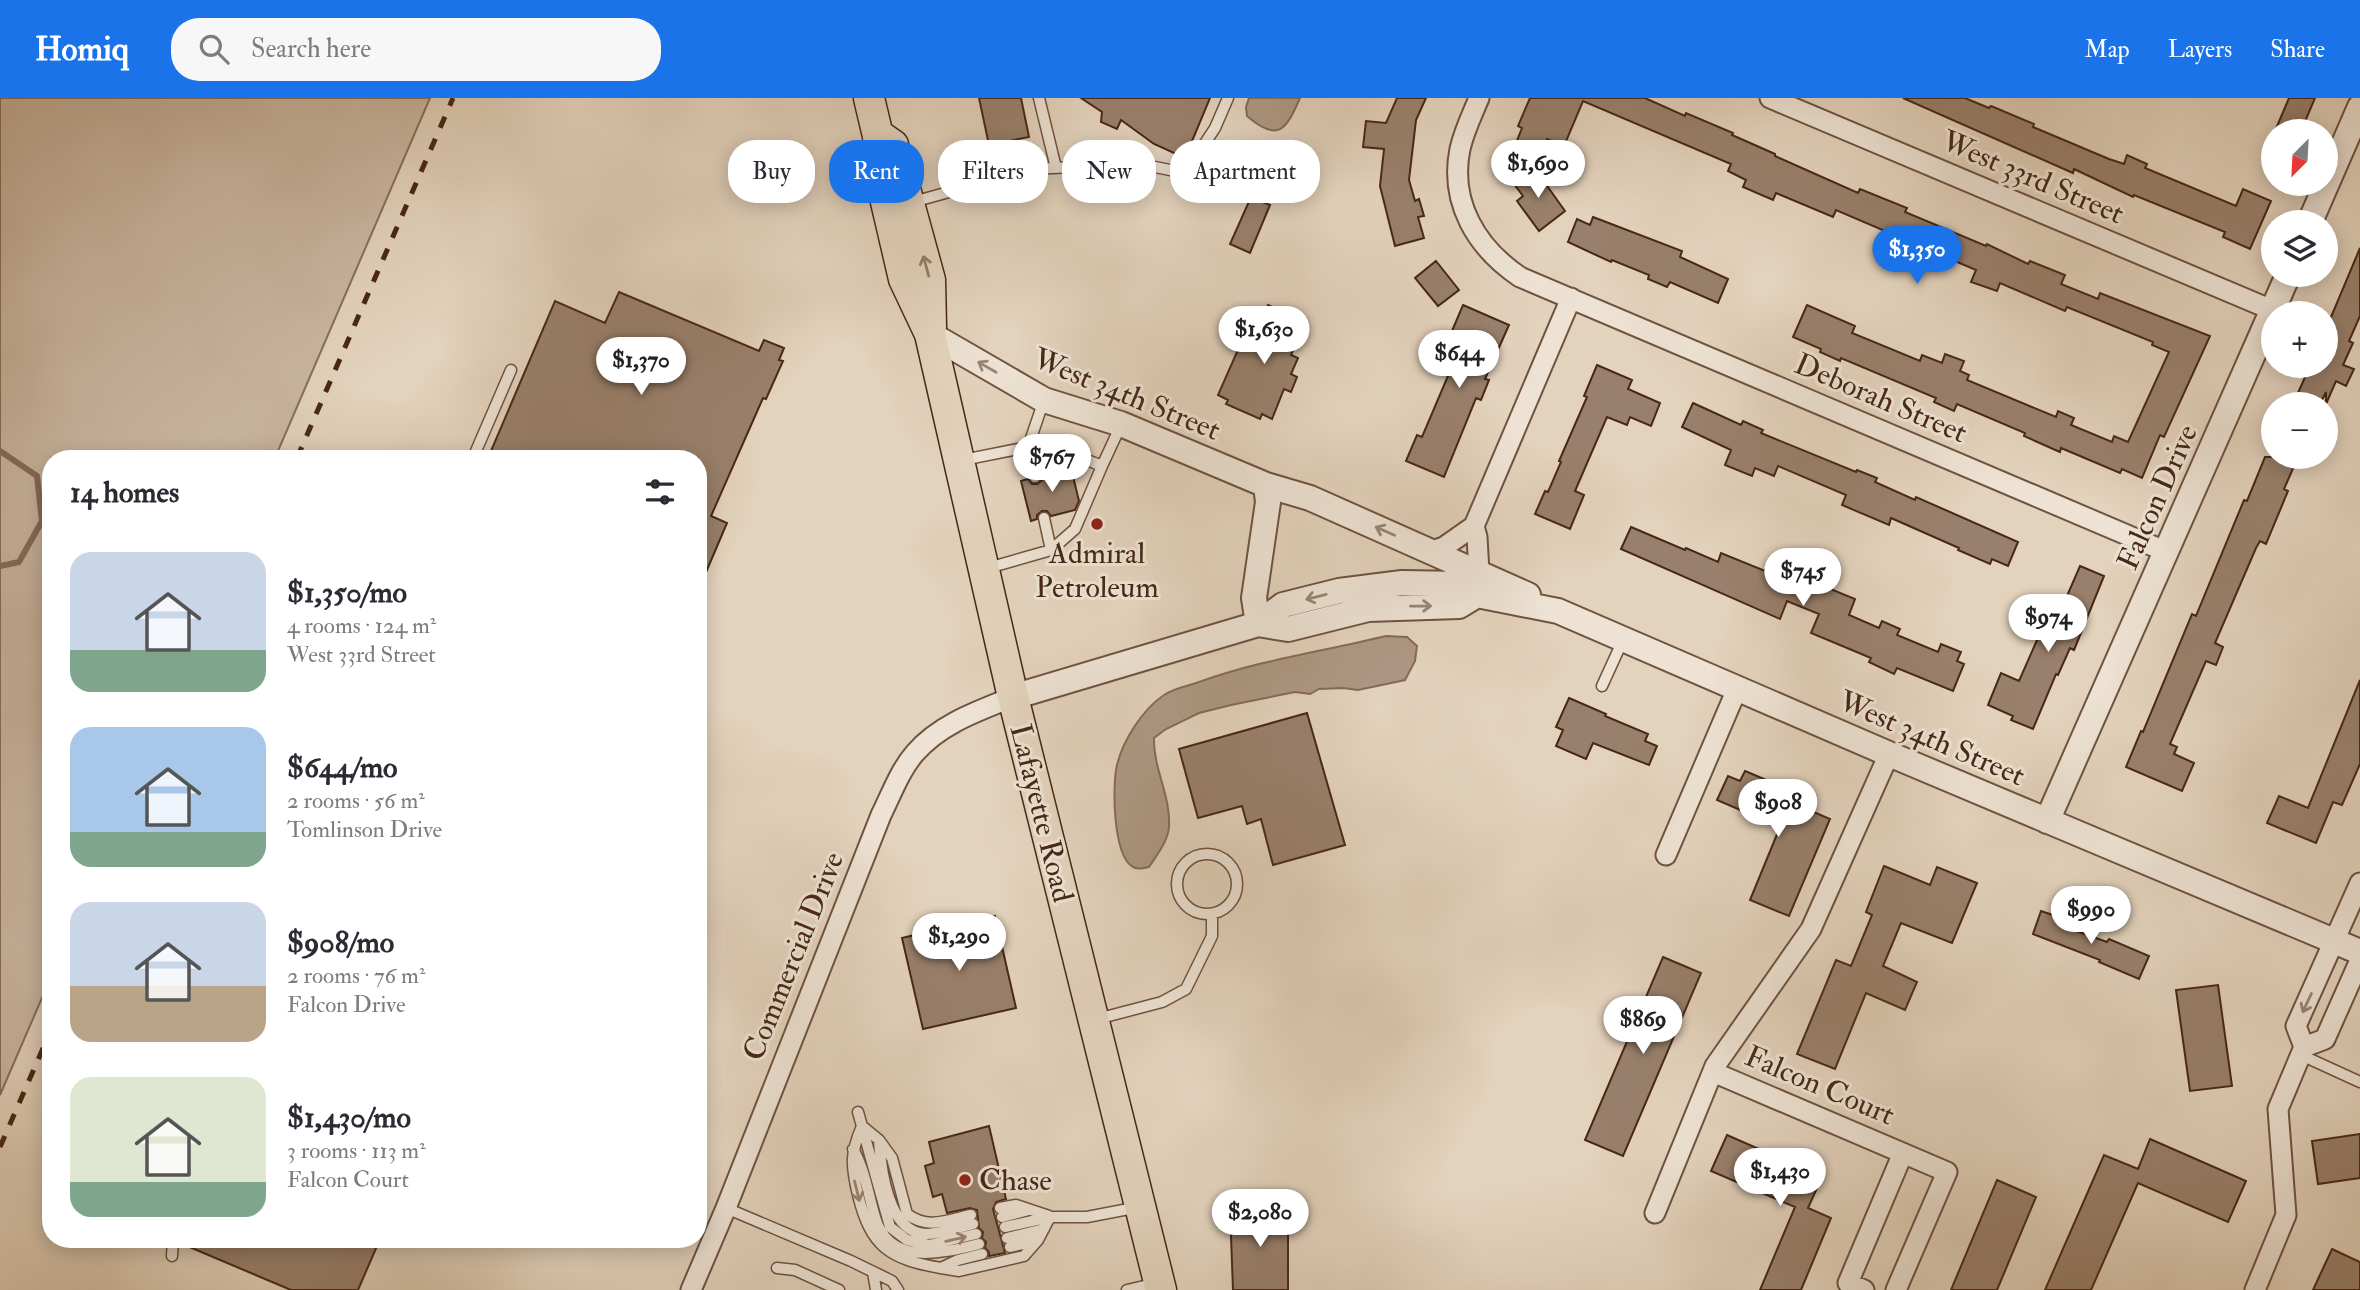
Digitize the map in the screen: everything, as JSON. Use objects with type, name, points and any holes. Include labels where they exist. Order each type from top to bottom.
[{"type":"main road","name":"Lafayette Road","points":[[869,98],[878,135],[880,176],[904,279],[930,334],[1013,697],[1160,1286]]},
{"type":"main road","name":"Lafayette Road","points":[[878,135],[886,140]]},
{"type":"main road","name":"Lafayette Road","points":[[909,203],[930,280],[930,334]]},
{"type":"street","name":"Deborah Street","points":[[1479,98],[1461,145],[1458,169],[1460,193],[1467,219],[1489,252],[1520,277],[2167,552]]},
{"type":"street","name":"West 33rd Street","points":[[1770,98],[2261,305]]},
{"type":"street","points":[[2316,210],[2360,107]]},
{"type":"street","points":[[1432,551],[1444,547],[1474,526],[1571,298]]},
{"type":"street","name":"West 34th Street","points":[[930,334],[1044,400],[1121,424],[1266,485],[1310,498],[1432,551],[1478,584],[1558,611],[2360,952]]},
{"type":"street","name":"Falcon Drive","points":[[2047,821],[2261,335]]},
{"type":"street","points":[[1258,624],[1254,598],[1268,502],[1266,485]]},
{"type":"street","points":[[1013,697],[1258,624],[1288,629],[1368,609],[1459,606],[1478,584],[1477,537],[1474,526]]},
{"type":"street","points":[[1666,855],[1737,689]]},
{"type":"street","name":"Commercial Drive","points":[[691,1290],[881,815],[903,770],[915,753],[935,735],[971,714],[1013,697]]},
{"type":"street","points":[[1656,1213],[1713,1072],[1811,929],[1889,754]]},
{"type":"street","points":[[2255,1290],[2286,1215],[2278,1109],[2302,1051],[2296,1026],[2360,883]]},
{"type":"street","points":[[2302,1051],[2325,1039],[2360,960]]},
{"type":"street","name":"Falcon Court","points":[[1713,1072],[1947,1172],[1896,1290]]},
{"type":"street","name":"Falcon Court","points":[[1864,1290],[1848,1283],[1903,1153]]},
{"type":"lane","points":[[1039,98],[1056,168]]},
{"type":"lane","points":[[924,199],[1031,169],[1140,164],[1175,171],[1190,166],[1215,128],[1228,98]]},
{"type":"lane","points":[[476,450],[511,370]]},
{"type":"lane","points":[[1035,477],[1028,447],[1044,400]]},
{"type":"lane","points":[[984,569],[1051,550],[1075,529],[1121,424]]},
{"type":"lane","points":[[959,461],[1047,444],[1102,466]]},
{"type":"lane","points":[[1044,518],[1051,550]]},
{"type":"lane","points":[[1602,686],[1623,639]]},
{"type":"lane","points":[[1203,854],[1219,856],[1228,862],[1236,880],[1234,897],[1227,906],[1212,914],[1201,914],[1186,906],[1177,888],[1178,874],[1183,865],[1193,857],[1203,854]]},
{"type":"lane","points":[[1093,1020],[1162,1002],[1186,989],[1212,936],[1212,914]]},
{"type":"lane","points":[[2302,1051],[2360,1082]]},
{"type":"lane","points":[[858,1112],[890,1227],[908,1240],[929,1245],[976,1234]]},
{"type":"lane","points":[[862,1126],[853,1149],[851,1165],[864,1221],[879,1244],[906,1261],[960,1271],[1024,1256],[1038,1240],[1049,1217]]},
{"type":"lane","points":[[862,1126],[879,1140],[892,1158],[906,1214],[919,1222],[976,1234]]},
{"type":"lane","points":[[853,1149],[862,1164],[876,1221],[890,1241],[902,1248],[928,1255],[976,1234]]},
{"type":"lane","points":[[1005,1227],[1049,1217],[1087,1217],[1140,1207]]},
{"type":"lane","points":[[726,1208],[892,1281],[898,1290]]},
{"type":"lane","points":[[1005,1227],[1031,1210],[1049,1217]]},
{"type":"lane","points":[[1005,1227],[1038,1240]]},
{"type":"lane","points":[[1005,1227],[1044,1229]]},
{"type":"lane","points":[[941,1268],[958,1260],[976,1234]]},
{"type":"lane","points":[[172,1248],[172,1256]]},
{"type":"lane","points":[[777,1268],[795,1270],[839,1290]]},
{"type":"lane","points":[[873,1272],[876,1290]]},
{"type":"lane","points":[[1127,1290],[1160,1286]]},
{"type":"shaded area","points":[[0,98],[430,98],[278,450],[42,450],[42,998],[0,1095]]},
{"type":"shaded area","points":[[1249,98],[1300,98],[1285,125],[1274,131],[1266,129],[1247,116]]},
{"type":"shaded area","points":[[1386,636],[1407,637],[1417,646],[1415,661],[1405,680],[1358,690],[1319,689],[1310,694],[1295,692],[1231,705],[1199,713],[1154,738],[1156,760],[1169,816],[1167,837],[1149,867],[1135,868],[1126,860],[1121,849],[1116,820],[1115,775],[1124,745],[1135,726],[1156,701],[1177,689],[1245,668]]},
{"type":"building","points":[[979,98],[1021,98],[1029,137],[988,140]]},
{"type":"building","points":[[1081,98],[1210,98],[1192,140],[1170,140],[1170,151],[1156,145],[1156,140],[1148,140],[1121,120],[1117,129],[1101,122],[1102,112]]},
{"type":"building","points":[[1397,98],[1426,98],[1416,120],[1409,180],[1415,201],[1419,199],[1424,216],[1418,217],[1424,238],[1395,246],[1380,186],[1384,149],[1363,147],[1366,121],[1386,123]]},
{"type":"building","points":[[1530,98],[1645,98],[1733,133],[1732,135],[1775,156],[1858,193],[1860,189],[1907,208],[1905,212],[1986,246],[1987,244],[2028,264],[2030,261],[2065,275],[2061,284],[2098,299],[2100,293],[2210,336],[2164,437],[2160,435],[2142,478],[2122,469],[2120,473],[2061,448],[2060,452],[2024,436],[2025,433],[1957,404],[1954,411],[1934,402],[1936,398],[1841,358],[1840,361],[1793,337],[1807,305],[1855,326],[1852,333],[1920,361],[1922,355],[1942,363],[1945,354],[1964,361],[1960,371],[1969,375],[1967,380],[2056,417],[2058,411],[2074,418],[2071,425],[2112,442],[2114,436],[2128,442],[2169,352],[2152,345],[2153,342],[2067,307],[2065,311],[2000,283],[1997,291],[1971,282],[1976,270],[1836,210],[1833,217],[1776,193],[1773,200],[1743,187],[1746,180],[1728,171],[1731,164],[1583,101],[1564,146],[1547,139],[1539,158],[1514,148],[1522,128],[1518,126]]},
{"type":"building","points":[[1903,98],[1965,98],[2034,124],[2033,127],[2109,159],[2124,164],[2127,155],[2147,164],[2145,168],[2236,206],[2243,189],[2271,201],[2267,210],[2261,210],[2261,224],[2250,249],[2223,237],[2225,232],[2134,195],[2133,197],[2074,169],[2073,173]]},
{"type":"building","points":[[2289,98],[2315,98],[2306,119],[2280,119]]},
{"type":"building","points":[[1535,169],[1565,211],[1539,231],[1517,201],[1523,196],[1514,184]]},
{"type":"building","points":[[1248,203],[1270,205],[1250,253],[1230,244]]},
{"type":"building","points":[[1593,217],[1682,251],[1680,257],[1728,279],[1718,303],[1670,282],[1667,287],[1648,279],[1649,275],[1612,260],[1611,262],[1568,242],[1577,219],[1590,225]]},
{"type":"building","points":[[2360,248],[2360,316],[2349,341],[2353,343],[2343,365],[2354,369],[2346,386],[2336,381],[2331,392],[2298,392],[2305,378],[2338,378],[2338,301]]},
{"type":"building","points":[[1436,261],[1459,290],[1438,306],[1415,278]]},
{"type":"building","points":[[619,292],[759,351],[764,340],[784,348],[779,360],[783,361],[766,399],[763,398],[711,516],[727,523],[707,570],[707,450],[491,450],[555,301],[605,323]]},
{"type":"building","points":[[1268,305],[1305,322],[1291,355],[1298,358],[1291,374],[1297,377],[1291,392],[1284,389],[1272,419],[1262,414],[1260,419],[1226,404],[1228,400],[1218,395],[1244,336],[1253,340]]},
{"type":"building","points":[[1463,305],[1509,325],[1485,379],[1489,380],[1481,400],[1476,398],[1444,477],[1406,461],[1417,435],[1422,437],[1462,343],[1449,338]]},
{"type":"building","points":[[1597,365],[1632,380],[1628,389],[1660,403],[1651,426],[1630,417],[1627,425],[1607,417],[1575,491],[1584,495],[1570,529],[1535,514],[1561,462],[1559,461],[1587,397],[1584,396]]},
{"type":"building","points":[[1693,403],[1741,425],[1743,421],[1763,430],[1761,433],[1856,472],[1857,470],[1877,478],[1875,482],[2018,542],[2008,566],[1992,559],[1990,564],[1891,518],[1889,525],[1842,505],[1846,495],[1778,466],[1774,476],[1755,468],[1752,476],[1725,465],[1731,450],[1682,427]]},
{"type":"building","points":[[2261,467],[2261,469],[2293,469],[2284,489],[2288,491],[2266,544],[2260,541],[2256,548],[2215,643],[2223,647],[2216,665],[2206,661],[2170,744],[2177,747],[2174,754],[2194,763],[2182,791],[2126,767],[2192,614],[2196,616],[2244,500],[2247,501]]},
{"type":"building","points":[[1071,468],[1079,501],[1075,510],[1051,516],[1047,511],[1042,511],[1037,515],[1037,519],[1031,521],[1021,481],[1028,479],[1032,484],[1037,484],[1042,480],[1042,475]]},
{"type":"building","points":[[1631,527],[1718,562],[1721,553],[1814,588],[1816,583],[1855,599],[1849,615],[1879,628],[1882,621],[1900,629],[1897,635],[1938,652],[1941,644],[1961,652],[1957,661],[1964,664],[1953,691],[1897,668],[1894,674],[1869,662],[1871,658],[1811,633],[1819,614],[1787,601],[1780,619],[1621,549]]},
{"type":"building","points":[[2080,566],[2104,576],[2074,650],[2070,648],[2058,675],[2056,674],[2033,729],[2011,720],[2013,716],[1988,705],[2001,673],[2019,681],[2048,615],[2057,619]]},
{"type":"building","points":[[2360,680],[2360,764],[2342,805],[2333,802],[2316,843],[2267,823],[2279,796],[2308,808]]},
{"type":"building","points":[[1569,698],[1648,734],[1645,741],[1657,746],[1649,765],[1593,743],[1586,759],[1556,746],[1563,730],[1556,727]]},
{"type":"building","points":[[1307,713],[1345,845],[1273,865],[1261,819],[1247,824],[1242,806],[1198,818],[1179,749]]},
{"type":"building","points":[[1745,771],[1776,784],[1772,794],[1830,819],[1789,916],[1750,900],[1780,827],[1717,800],[1728,776],[1740,781]]},
{"type":"building","points":[[1884,866],[1930,885],[1937,867],[1977,883],[1952,943],[1901,923],[1883,966],[1917,982],[1905,1010],[1866,993],[1835,1069],[1797,1054],[1836,960],[1851,966],[1872,915],[1866,912]]},
{"type":"building","points":[[2041,911],[2068,920],[2065,927],[2107,942],[2109,939],[2149,956],[2139,979],[2099,962],[2100,960],[2033,934]]},
{"type":"building","points":[[995,916],[1016,1008],[923,1029],[902,938]]},
{"type":"building","points":[[1663,957],[1701,973],[1623,1156],[1585,1140]]},
{"type":"building","points":[[2218,985],[2232,1086],[2190,1091],[2176,990]]},
{"type":"building","name":"Chase","points":[[989,1126],[1006,1199],[996,1202],[993,1209],[1005,1253],[989,1256],[985,1248],[986,1242],[982,1238],[983,1232],[979,1228],[977,1210],[970,1208],[947,1213],[942,1194],[933,1197],[925,1166],[934,1163],[929,1142]]},
{"type":"building","points":[[2360,1134],[2360,1178],[2318,1184],[2312,1141]]},
{"type":"building","points":[[1727,1135],[1822,1177],[1808,1208],[1831,1218],[1801,1290],[1760,1290],[1795,1207],[1711,1171]]},
{"type":"building","points":[[2150,1139],[2246,1181],[2228,1222],[2138,1183],[2091,1290],[2045,1290],[2104,1155],[2138,1169]]},
{"type":"building","points":[[1997,1180],[2036,1197],[1997,1290],[1951,1290]]},
{"type":"building","points":[[1230,1209],[1288,1209],[1288,1290],[1233,1290]]},
{"type":"building","points":[[192,1248],[376,1248],[358,1290],[291,1290]]},
{"type":"building","points":[[2332,1249],[2360,1262],[2360,1290],[2313,1290]]},
{"type":"waterway","points":[[0,451],[37,476],[42,521],[19,562],[0,566]]},
{"type":"railway","points":[[300,450],[453,98]]},
{"type":"railway","points":[[0,1147],[42,1051]]},
{"type":"place","name":"Admiral Petroleum","points":[[1097,524]]},
{"type":"place","name":"Chase","points":[[965,1180]]}]
